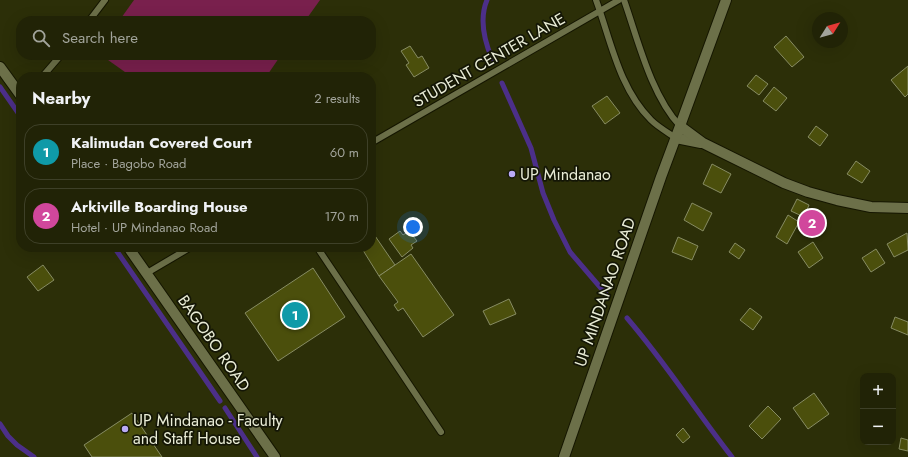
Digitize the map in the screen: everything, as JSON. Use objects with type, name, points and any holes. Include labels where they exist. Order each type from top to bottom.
[{"type":"street","name":"UP MINDANAO ROAD","points":[[564,457],[680,126],[726,0]]},
{"type":"street","points":[[0,67],[16,89]]},
{"type":"street","points":[[680,126],[703,144],[784,183],[808,192],[871,207],[908,208]]},
{"type":"street","points":[[676,138],[703,144]]},
{"type":"street","name":"BAGOBO ROAD","points":[[132,252],[275,457]]},
{"type":"lane","points":[[93,16],[105,0]]},
{"type":"lane","points":[[596,0],[614,53],[630,93],[639,107],[651,120],[676,138]]},
{"type":"lane","name":"STUDENT CENTER LANE","points":[[376,140],[619,0]]},
{"type":"lane","points":[[624,0],[653,84],[667,109],[680,126]]},
{"type":"lane","points":[[46,72],[57,60]]},
{"type":"lane","points":[[147,273],[183,252]]},
{"type":"lane","points":[[320,252],[441,432]]},
{"type":"shaded area","points":[[134,0],[320,0],[309,16],[123,16]]},
{"type":"shaded area","points":[[108,60],[278,60],[269,72],[125,72]]},
{"type":"building","points":[[786,36],[804,57],[792,67],[774,47]]},
{"type":"building","points":[[410,46],[418,58],[422,56],[429,68],[414,77],[406,65],[409,63],[401,51]]},
{"type":"building","points":[[908,66],[908,94],[905,97],[891,80]]},
{"type":"building","points":[[756,75],[768,84],[759,95],[747,86]]},
{"type":"building","points":[[774,87],[787,98],[776,111],[763,101]]},
{"type":"building","points":[[607,96],[620,113],[605,124],[592,106]]},
{"type":"building","points":[[816,126],[828,135],[820,146],[808,137]]},
{"type":"building","points":[[856,161],[870,171],[862,183],[847,174]]},
{"type":"building","points":[[712,164],[731,174],[721,193],[703,184]]},
{"type":"building","points":[[797,199],[809,205],[804,217],[791,211]]},
{"type":"building","points":[[692,203],[712,213],[703,231],[684,220]]},
{"type":"building","points":[[811,210],[823,217],[813,236],[801,229]]},
{"type":"building","points":[[788,215],[799,222],[787,244],[776,237]]},
{"type":"building","points":[[400,231],[403,235],[409,231],[417,241],[411,245],[413,248],[402,257],[389,239]]},
{"type":"building","points":[[907,233],[908,250],[894,257],[887,244]]},
{"type":"building","points":[[376,237],[395,265],[379,276],[364,252],[376,252]]},
{"type":"building","points":[[678,237],[698,246],[692,260],[672,252]]},
{"type":"building","points":[[813,242],[823,258],[809,268],[798,252]]},
{"type":"building","points":[[735,243],[745,250],[739,259],[729,252]]},
{"type":"building","points":[[876,249],[885,263],[871,272],[862,258]]},
{"type":"building","points":[[411,254],[454,315],[423,337],[403,308],[398,311],[394,305],[398,302],[379,276]]},
{"type":"building","points":[[43,265],[54,280],[38,291],[27,277]]},
{"type":"building","points":[[313,268],[345,317],[278,361],[245,313]]},
{"type":"building","points":[[509,299],[516,314],[490,325],[483,311]]},
{"type":"building","points":[[750,308],[762,317],[753,330],[740,320]]},
{"type":"building","points":[[895,317],[908,322],[908,335],[891,328]]},
{"type":"building","points":[[814,393],[829,414],[808,429],[793,408]]},
{"type":"building","points":[[768,406],[781,419],[762,439],[749,426]]},
{"type":"building","name":"UP Mindanao - Faculty and Staff House","points":[[132,413],[162,457],[92,457],[84,445]]},
{"type":"building","points":[[683,428],[690,437],[683,443],[676,435]]},
{"type":"building","points":[[901,438],[908,440],[908,451],[899,449]]},
{"type":"waterway","points":[[487,0],[483,15],[483,22],[485,37],[492,59]]},
{"type":"waterway","points":[[502,83],[531,148],[543,193],[554,220],[570,252],[606,294]]},
{"type":"waterway","points":[[0,87],[16,110]]},
{"type":"waterway","points":[[117,252],[220,401]]},
{"type":"waterway","points":[[627,318],[732,457]]},
{"type":"waterway","points":[[225,408],[257,457]]},
{"type":"waterway","points":[[0,424],[8,436],[17,445],[34,457]]},
{"type":"place","name":"UP Mindanao","points":[[512,174]]},
{"type":"place","name":"Arkiville Boarding House","points":[[812,223]]},
{"type":"place","name":"Kalimudan Covered Court","points":[[295,315]]},
{"type":"place","name":"UP Mindanao - Faculty and Staff House","points":[[125,429]]}]
